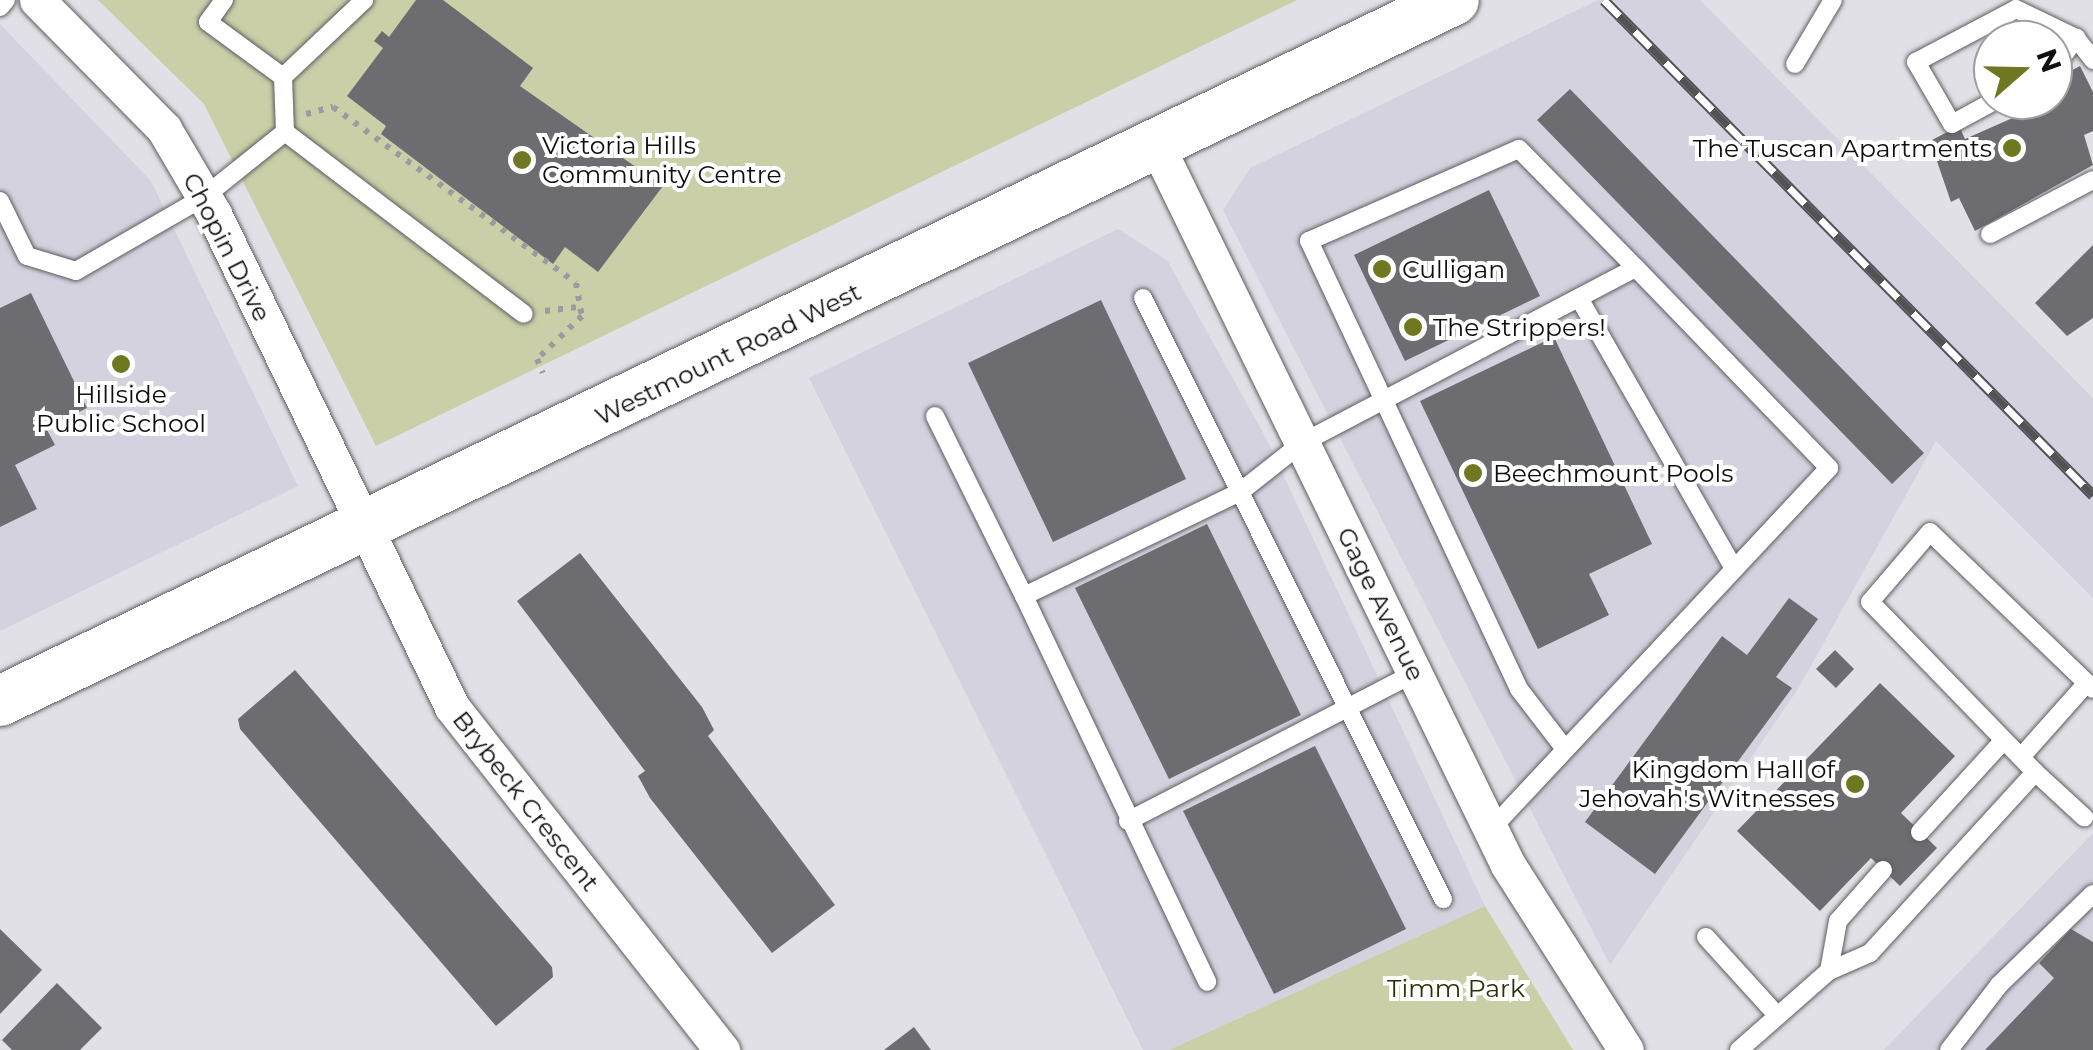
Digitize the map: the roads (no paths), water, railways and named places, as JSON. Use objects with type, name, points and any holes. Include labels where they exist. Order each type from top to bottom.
[{"type":"main road","name":"Westmount Road West","points":[[0,701],[364,531],[1454,0]]},
{"type":"street","name":"Chopin Drive","points":[[37,0],[164,129],[204,197],[364,531]]},
{"type":"street","name":"Gage Avenue","points":[[1156,146],[1491,828],[1626,1050]]},
{"type":"street","name":"Brybeck Crescent","points":[[364,531],[452,707],[722,1050]]},
{"type":"lane","points":[[0,7],[6,0]]},
{"type":"lane","points":[[224,0],[208,22],[283,76]]},
{"type":"lane","points":[[285,132],[283,76],[364,0]]},
{"type":"lane","points":[[1795,64],[1833,0]]},
{"type":"lane","points":[[1995,20],[2016,9],[2039,20]]},
{"type":"lane","points":[[1973,32],[1916,62],[1952,124],[1973,113]]},
{"type":"lane","points":[[2073,37],[2093,60]]},
{"type":"lane","points":[[2073,42],[2076,38]]},
{"type":"lane","points":[[0,200],[27,256],[76,271],[204,197],[285,132]]},
{"type":"lane","points":[[285,132],[524,314]]},
{"type":"lane","points":[[1491,828],[1829,468],[1519,149],[1309,241],[1518,688],[1565,749]]},
{"type":"lane","points":[[1990,234],[2093,180]]},
{"type":"lane","points":[[1024,596],[1240,492],[1302,443],[1636,268]]},
{"type":"lane","points":[[1143,298],[1443,899]]},
{"type":"lane","points":[[1579,298],[1734,570]]},
{"type":"lane","points":[[935,416],[1207,982]]},
{"type":"lane","points":[[2021,758],[2090,686],[1930,532],[1870,602],[2003,741],[2021,758],[2084,817]]},
{"type":"lane","points":[[1128,821],[1349,713],[1414,673]]},
{"type":"lane","points":[[1920,832],[2003,741]]},
{"type":"lane","points":[[1739,1050],[1774,1012],[1828,971],[1870,953],[2036,772]]},
{"type":"lane","points":[[1828,971],[1838,921],[1883,870]]},
{"type":"lane","points":[[1949,1050],[1999,985],[2093,894]]},
{"type":"lane","points":[[1706,937],[1774,1012]]},
{"type":"railway","points":[[1604,0],[2093,495]]},
{"type":"place","name":"The Tuscan Apartments","points":[[2012,148]]},
{"type":"place","name":"Victoria Hills Community Centre","points":[[522,160]]},
{"type":"place","name":"Culligan","points":[[1382,269]]},
{"type":"place","name":"The Strippers!","points":[[1413,327]]},
{"type":"place","name":"Hillside Public School","points":[[121,364]]},
{"type":"place","name":"Beechmount Pools","points":[[1473,473]]},
{"type":"place","name":"Kingdom Hall of Jehovah's Witnesses","points":[[1855,784]]},
{"type":"park label","name":"Timm Park","points":[[1456,988]]}]
